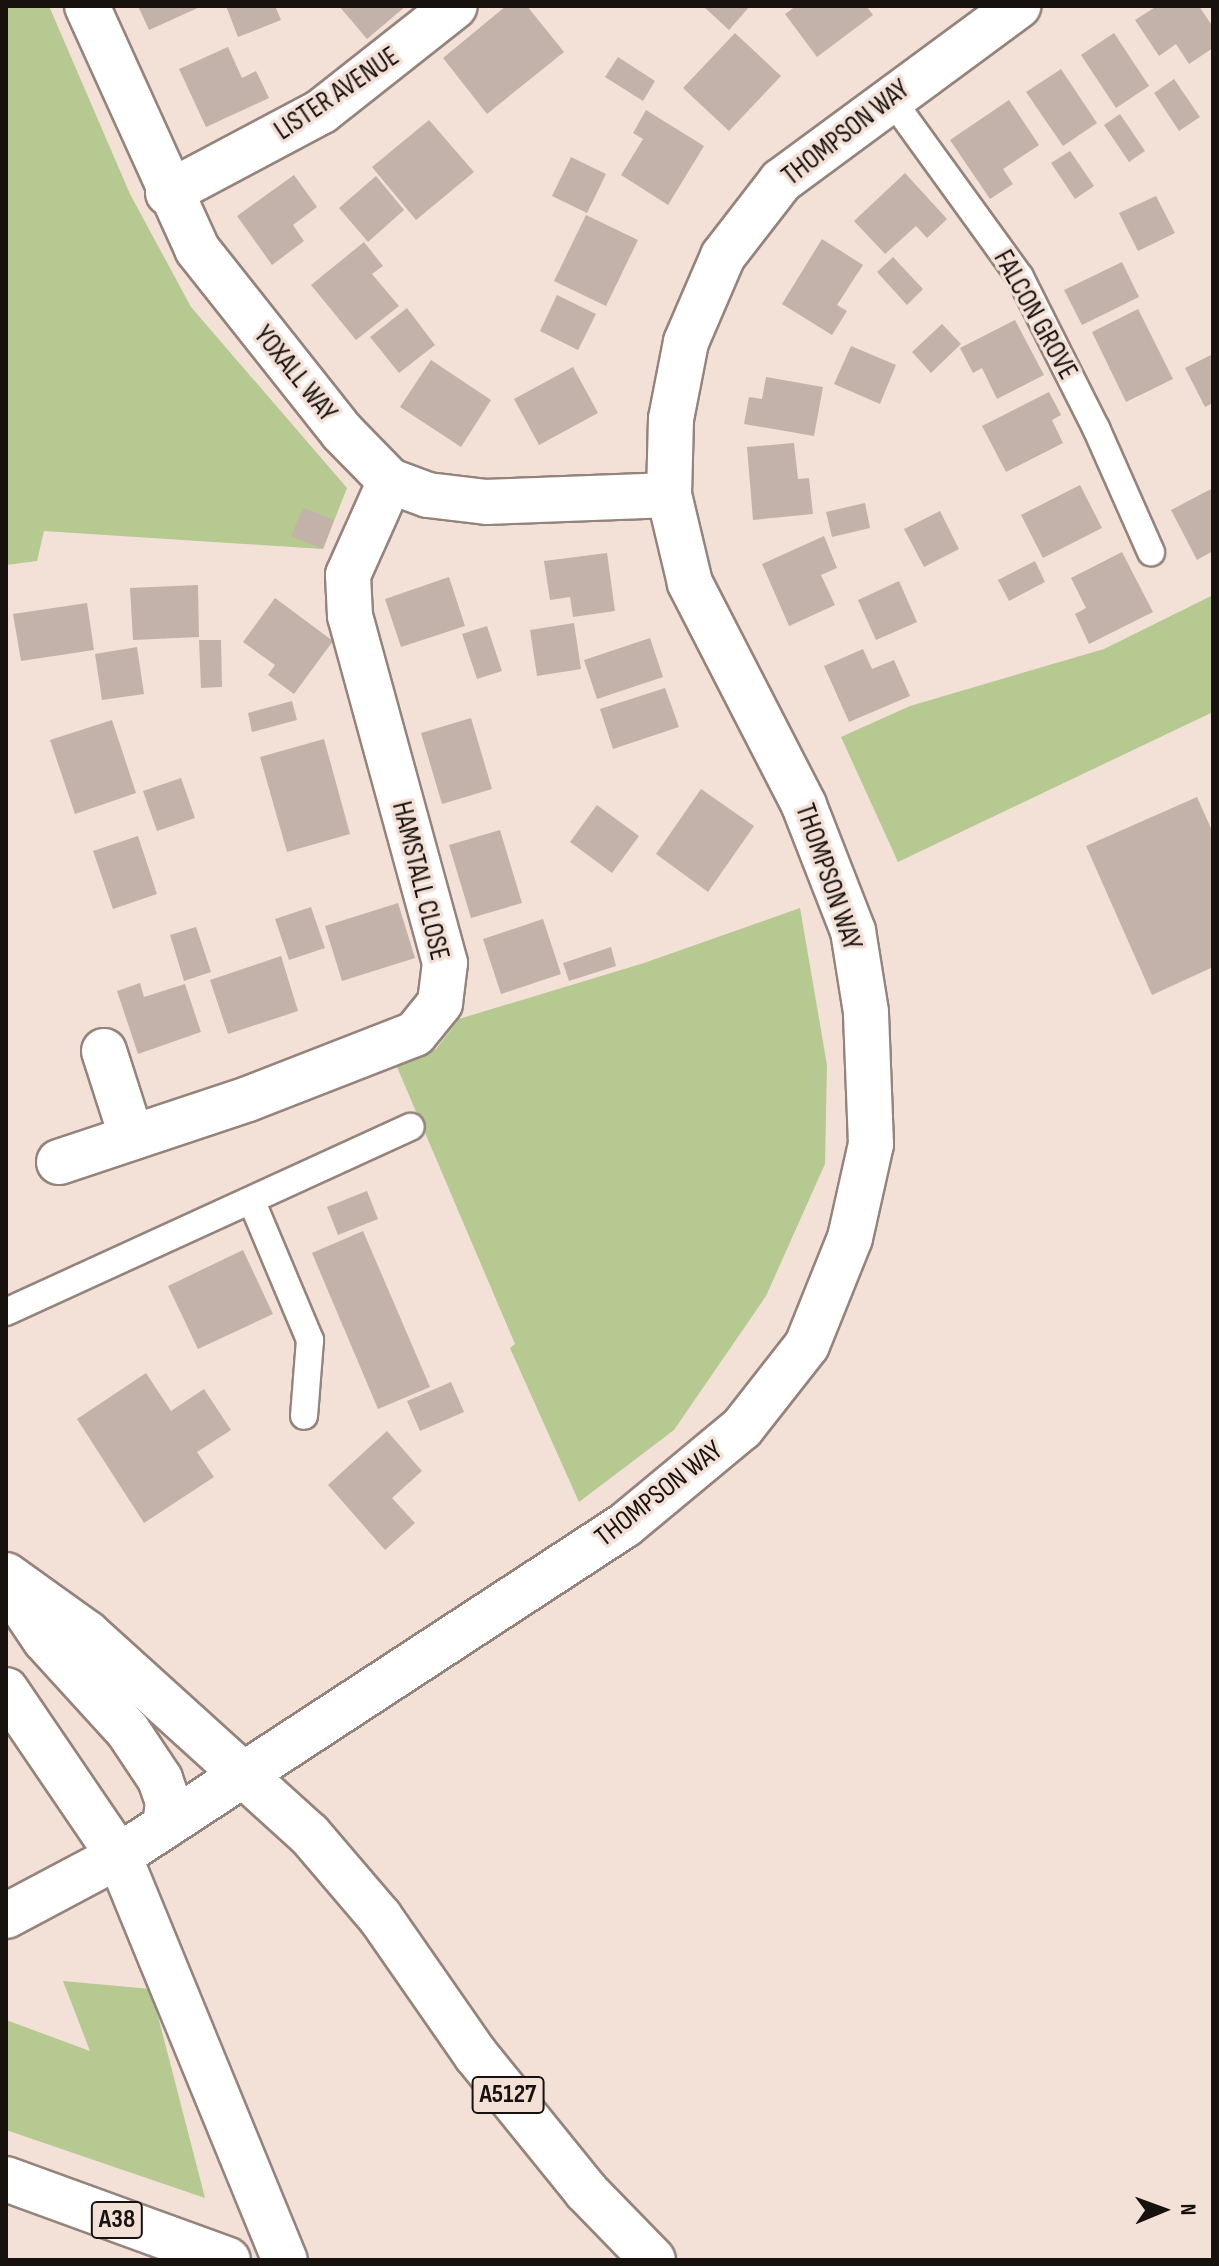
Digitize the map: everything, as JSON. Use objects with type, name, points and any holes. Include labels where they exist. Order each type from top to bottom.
[{"type":"main road","name":"YOXALL WAY","points":[[87,6],[168,193],[197,249],[342,432],[390,481],[428,495],[487,502],[669,495]]},
{"type":"main road","name":"LISTER AVENUE","points":[[168,193],[322,111],[455,6]]},
{"type":"main road","name":"THOMPSON WAY","points":[[6,1916],[119,1856],[625,1525],[742,1428],[807,1345],[850,1238],[871,1144],[866,1012],[853,931],[804,805],[690,583],[669,495],[671,419],[686,342],[723,256],[781,181],[889,96],[1018,6]]},
{"type":"main road","name":"HAMSTALL CLOSE","points":[[59,1162],[415,1034],[440,1003],[445,963],[350,616],[348,575],[390,481]]},
{"type":"main road","points":[[104,1051],[132,1138]]},
{"type":"main road","name":"A5127","points":[[6,1575],[87,1633],[309,1834],[380,1917],[476,2055],[586,2191],[653,2260]]},
{"type":"main road","points":[[6,1582],[45,1640],[128,1731],[160,1779],[168,1802],[165,1826]]},
{"type":"main road","points":[[6,1690],[119,1856],[285,2260]]},
{"type":"main road","name":"A38","points":[[6,2179],[228,2260]]},
{"type":"lane","name":"FALCON GROVE","points":[[889,96],[1020,277],[1151,552]]},
{"type":"lane","points":[[6,1312],[411,1127]]},
{"type":"lane","points":[[252,1202],[310,1340],[304,1416]]},
{"type":"green space","points":[[6,6],[49,6],[130,194],[191,307],[347,488],[323,549],[44,531],[37,561],[6,565]]},
{"type":"green space","points":[[1213,595],[1213,712],[898,862],[841,737],[910,706],[1104,649]]},
{"type":"green space","points":[[800,908],[827,1065],[825,1164],[766,1296],[674,1430],[579,1502],[510,1348],[515,1344],[397,1067],[436,1049],[459,1019],[644,963]]},
{"type":"green space","points":[[63,1981],[151,1989],[205,2198],[6,2130],[6,2020],[90,2051]]},
{"type":"building","points":[[138,6],[202,6],[149,30]]},
{"type":"building","points":[[226,6],[275,6],[281,20],[238,37]]},
{"type":"building","points":[[339,6],[406,6],[367,39]]},
{"type":"building","points":[[506,6],[527,6],[564,52],[487,114],[443,58]]},
{"type":"building","points":[[703,6],[750,6],[729,30]]},
{"type":"building","points":[[796,6],[866,6],[873,15],[817,57],[785,14]]},
{"type":"building","points":[[1157,6],[1199,6],[1213,27],[1213,48],[1189,64],[1176,44],[1159,56],[1135,20]]},
{"type":"building","points":[[735,33],[781,76],[729,131],[683,88]]},
{"type":"building","points":[[1114,33],[1149,86],[1116,108],[1081,55]]},
{"type":"building","points":[[228,47],[242,78],[256,71],[269,98],[206,127],[179,69]]},
{"type":"building","points":[[618,57],[655,81],[643,101],[605,77]]},
{"type":"building","points":[[1061,69],[1097,123],[1063,146],[1026,92]]},
{"type":"building","points":[[1174,79],[1200,117],[1179,131],[1154,93]]},
{"type":"building","points":[[1009,100],[1039,145],[1003,169],[1013,184],[990,199],[950,140]]},
{"type":"building","points":[[646,110],[704,146],[668,205],[621,175],[643,139],[633,133]]},
{"type":"building","points":[[1120,114],[1145,151],[1129,162],[1104,125]]},
{"type":"building","points":[[429,120],[474,172],[416,220],[372,167]]},
{"type":"building","points":[[1070,151],[1094,186],[1075,199],[1051,163]]},
{"type":"building","points":[[571,157],[606,174],[587,213],[552,196]]},
{"type":"building","points":[[905,173],[947,219],[927,238],[916,226],[885,254],[854,221]]},
{"type":"building","points":[[294,175],[317,207],[293,225],[304,241],[272,265],[237,216]]},
{"type":"building","points":[[376,176],[404,210],[368,242],[339,208]]},
{"type":"building","points":[[1156,196],[1175,233],[1138,251],[1119,213]]},
{"type":"building","points":[[586,215],[638,240],[606,306],[554,281]]},
{"type":"building","points":[[822,239],[863,265],[837,305],[847,311],[832,335],[782,304]]},
{"type":"building","points":[[364,242],[383,266],[372,274],[399,306],[356,340],[311,285]]},
{"type":"building","points":[[893,257],[923,289],[907,305],[877,272]]},
{"type":"building","points":[[1122,262],[1139,297],[1082,325],[1064,290]]},
{"type":"building","points":[[557,295],[596,314],[578,350],[540,331]]},
{"type":"building","points":[[407,308],[435,345],[399,373],[370,337]]},
{"type":"building","points":[[1138,309],[1173,379],[1126,402],[1092,332]]},
{"type":"building","points":[[1015,320],[1044,375],[997,399],[982,368],[973,373],[960,348]]},
{"type":"building","points":[[942,324],[961,344],[931,373],[912,352]]},
{"type":"building","points":[[851,346],[896,365],[880,404],[834,384]]},
{"type":"building","points":[[1213,354],[1213,403],[1205,407],[1185,368]]},
{"type":"building","points":[[431,360],[491,400],[461,447],[400,407]]},
{"type":"building","points":[[573,367],[598,413],[539,445],[514,399]]},
{"type":"building","points":[[766,377],[823,387],[814,436],[744,424],[749,397],[762,399]]},
{"type":"building","points":[[1049,392],[1061,415],[1052,420],[1063,443],[1006,472],[982,426]]},
{"type":"building","points":[[794,443],[798,479],[809,478],[813,514],[753,520],[747,447]]},
{"type":"building","points":[[1080,485],[1102,528],[1043,558],[1021,515]]},
{"type":"building","points":[[1213,488],[1213,551],[1197,560],[1171,510]]},
{"type":"building","points":[[865,503],[870,528],[832,537],[826,512]]},
{"type":"building","points":[[303,508],[334,520],[323,549],[291,536]]},
{"type":"building","points":[[940,511],[959,549],[924,567],[904,529]]},
{"type":"building","points":[[824,536],[837,568],[821,575],[835,605],[789,626],[762,564]]},
{"type":"building","points":[[1122,552],[1153,612],[1089,644],[1075,614],[1086,608],[1071,578]]},
{"type":"building","points":[[607,553],[615,611],[573,617],[570,597],[550,600],[544,561]]},
{"type":"building","points":[[1035,561],[1045,582],[1009,601],[998,580]]},
{"type":"building","points":[[449,577],[465,626],[401,647],[385,599]]},
{"type":"building","points":[[899,581],[917,622],[876,640],[858,600]]},
{"type":"building","points":[[198,585],[199,637],[133,640],[130,588]]},
{"type":"building","points":[[275,598],[333,641],[294,694],[268,675],[275,665],[243,642]]},
{"type":"building","points":[[87,603],[94,650],[21,661],[13,614]]},
{"type":"building","points":[[574,623],[581,669],[537,676],[530,630]]},
{"type":"building","points":[[487,626],[502,671],[477,679],[462,634]]},
{"type":"building","points":[[650,638],[663,677],[597,699],[584,660]]},
{"type":"building","points":[[199,640],[221,640],[222,687],[201,688]]},
{"type":"building","points":[[137,647],[144,694],[102,700],[95,654]]},
{"type":"building","points":[[863,649],[872,669],[894,660],[910,696],[849,722],[824,666]]},
{"type":"building","points":[[665,688],[679,727],[613,749],[600,709]]},
{"type":"building","points":[[292,701],[297,720],[252,732],[248,713]]},
{"type":"building","points":[[471,718],[492,789],[442,804],[421,733]]},
{"type":"building","points":[[112,720],[136,793],[75,814],[50,740]]},
{"type":"building","points":[[324,739],[350,834],[287,852],[260,757]]},
{"type":"building","points":[[181,778],[195,818],[157,831],[143,791]]},
{"type":"building","points":[[701,789],[754,826],[708,892],[656,854]]},
{"type":"building","points":[[1197,797],[1213,833],[1213,967],[1152,995],[1086,846]]},
{"type":"building","points":[[597,805],[639,836],[612,873],[570,842]]},
{"type":"building","points":[[500,830],[522,903],[471,918],[449,845]]},
{"type":"building","points":[[138,836],[157,894],[113,909],[93,851]]},
{"type":"building","points":[[398,903],[415,958],[342,981],[325,926]]},
{"type":"building","points":[[311,907],[325,948],[289,960],[275,919]]},
{"type":"building","points":[[543,919],[561,974],[501,994],[483,939]]},
{"type":"building","points":[[196,927],[211,972],[184,981],[170,935]]},
{"type":"building","points":[[611,947],[616,966],[569,981],[563,963]]},
{"type":"building","points":[[281,956],[298,1011],[228,1034],[210,980]]},
{"type":"building","points":[[140,983],[144,997],[185,984],[201,1032],[138,1054],[117,991]]},
{"type":"building","points":[[367,1191],[378,1219],[338,1235],[327,1207]]},
{"type":"building","points":[[363,1231],[430,1387],[378,1409],[312,1253]]},
{"type":"building","points":[[243,1250],[273,1314],[198,1349],[168,1286]]},
{"type":"building","points":[[146,1373],[171,1411],[204,1389],[231,1430],[197,1452],[214,1477],[144,1523],[77,1419]]},
{"type":"building","points":[[451,1382],[464,1412],[420,1431],[407,1401]]},
{"type":"building","points":[[387,1431],[422,1471],[392,1498],[415,1523],[385,1550],[328,1485]]}]
